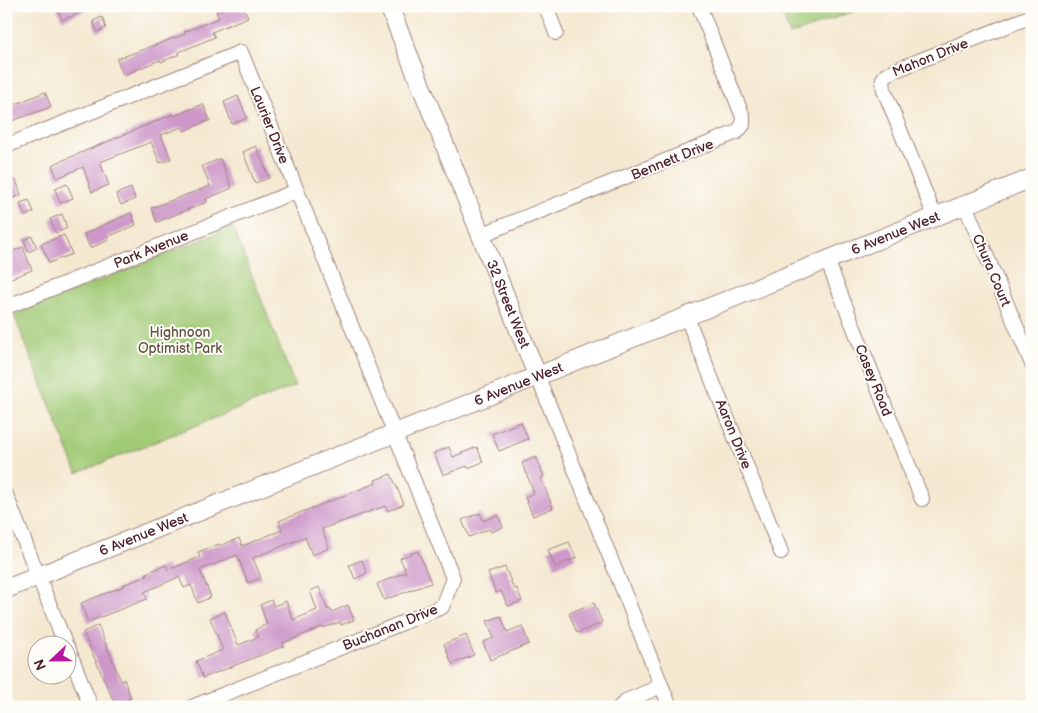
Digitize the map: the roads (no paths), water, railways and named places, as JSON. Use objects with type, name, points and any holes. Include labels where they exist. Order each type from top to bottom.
[{"type":"street","name":"32 Street West","points":[[389,6],[670,707]]},
{"type":"street","points":[[546,6],[556,33]]},
{"type":"street","name":"Bennett Drive","points":[[481,236],[738,132],[743,125],[743,117],[699,6]]},
{"type":"street","name":"Mahon Drive","points":[[935,216],[884,90],[883,78],[896,70],[1032,16]]},
{"type":"street","name":"Laurier Drive","points":[[6,146],[241,52],[393,433]]},
{"type":"street","name":"6 Avenue West","points":[[6,589],[1032,178]]},
{"type":"street","name":"Park Avenue","points":[[6,307],[296,191]]},
{"type":"street","name":"Chura Court","points":[[965,205],[1032,364]]},
{"type":"street","name":"Casey Road","points":[[826,260],[922,500]]},
{"type":"street","name":"Aaron Drive","points":[[686,316],[781,552]]},
{"type":"street","name":"Buchanan Drive","points":[[192,707],[442,607],[453,578],[393,433]]},
{"type":"street","points":[[6,495],[63,636]]},
{"type":"street","points":[[78,674],[91,707]]},
{"type":"street","points":[[620,707],[626,701],[661,686]]},
{"type":"park label","name":"Highnoon Optimist Park","points":[[180,340]]}]
